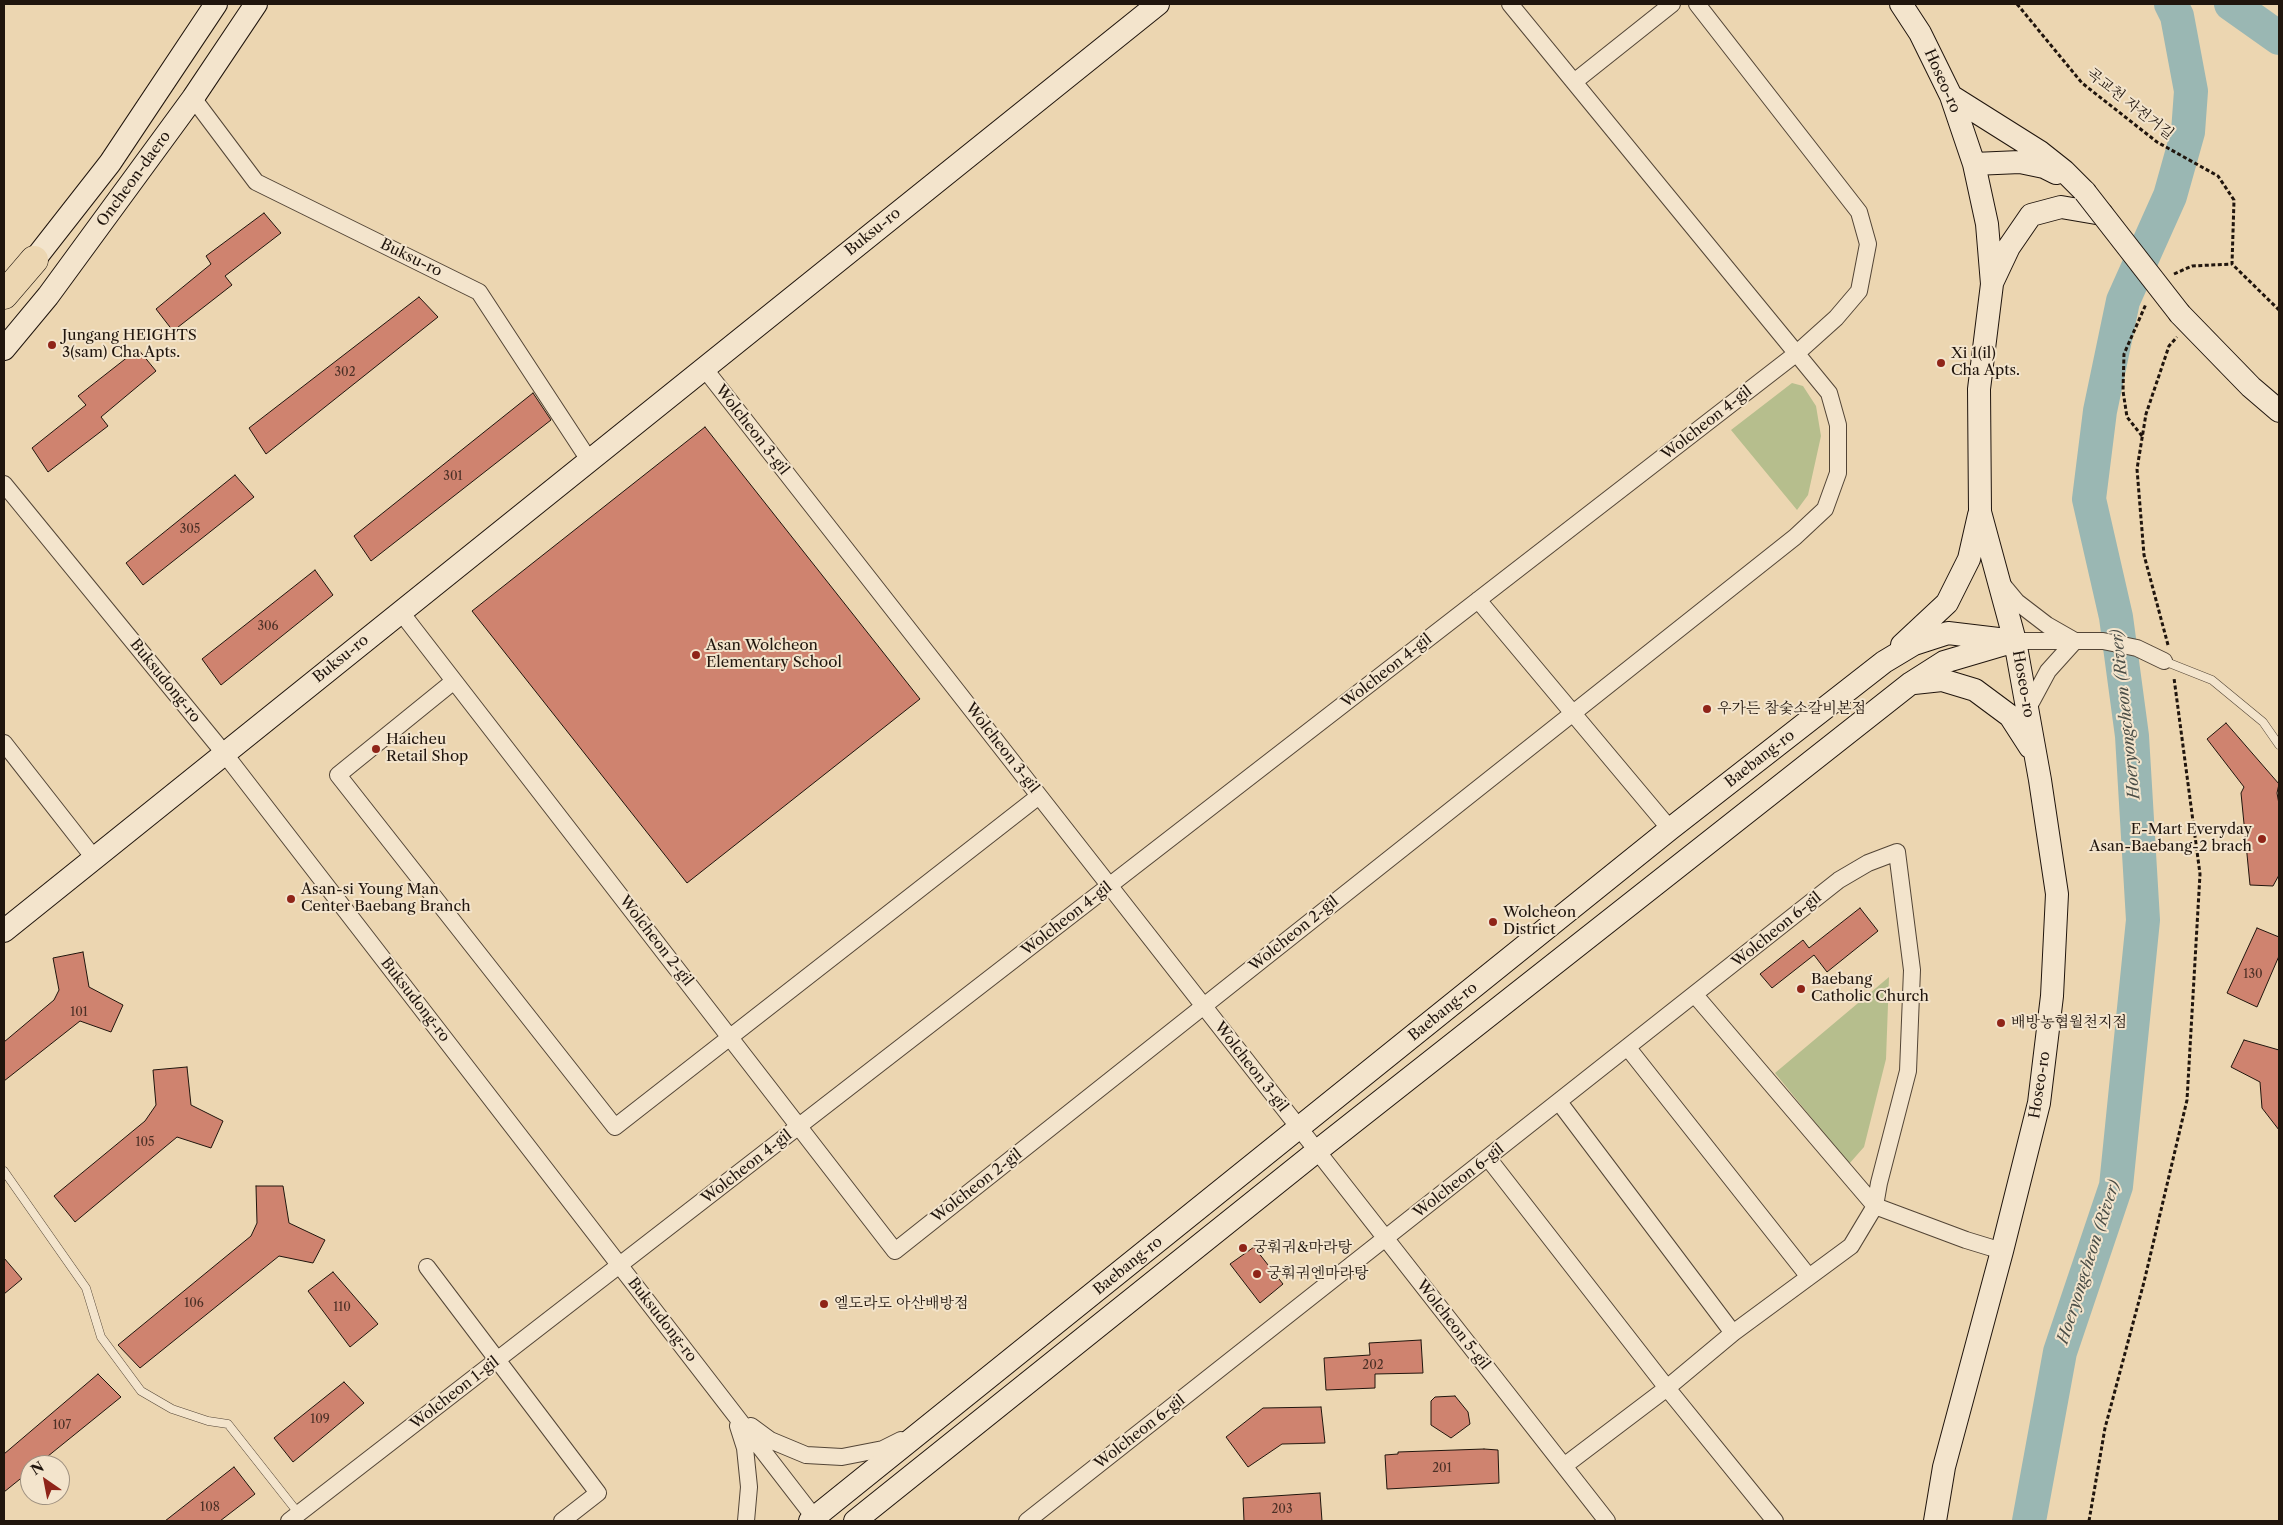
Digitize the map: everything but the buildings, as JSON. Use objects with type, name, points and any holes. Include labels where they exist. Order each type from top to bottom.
[{"type":"highway","points":[[4,294],[34,260]]},
{"type":"street","name":"Oncheon-daero","points":[[4,299],[110,163],[216,4]]},
{"type":"street","name":"Oncheon-daero","points":[[4,350],[48,296],[193,98],[256,4]]},
{"type":"street","name":"Buksu-ro","points":[[4,931],[1158,4]]},
{"type":"street","points":[[1510,4],[1797,353]]},
{"type":"street","points":[[1574,82],[1672,4]]},
{"type":"street","name":"Wolcheon 4-gil","points":[[620,1265],[1797,353],[1836,318],[1859,290],[1868,244],[1859,212],[1697,4]]},
{"type":"street","name":"Hoseo-ro","points":[[1901,4],[1920,33],[1952,96],[1974,164],[1986,224],[1992,284]]},
{"type":"street","points":[[1952,96],[2040,152],[2064,171],[2080,200]]},
{"type":"street","name":"Buksu-ro","points":[[193,98],[256,182],[478,292],[588,460]]},
{"type":"street","points":[[1974,164],[2020,162],[2044,167],[2066,178],[2080,200],[2102,214],[2184,319],[2251,387],[2279,410]]},
{"type":"street","points":[[1879,666],[1947,603],[1969,559],[1980,512],[1978,389],[1992,284],[2009,246],[2031,216],[2080,200]]},
{"type":"street","name":"Wolcheon 2-gil","points":[[400,611],[895,1251],[1796,537],[1825,509],[1838,473],[1838,425],[1829,393],[1797,353]]},
{"type":"street","name":"Wolcheon 3-gil","points":[[704,368],[1300,1128]]},
{"type":"street","name":"Buksudong-ro","points":[[4,484],[224,753],[620,1265],[814,1520]]},
{"type":"street","name":"Hoseo-ro","points":[[1935,1521],[1944,1467],[2039,1103],[2052,996],[2057,894],[2036,757],[2015,641],[1980,512]]},
{"type":"street","points":[[1998,580],[2017,602],[2047,626],[2075,642]]},
{"type":"street","points":[[1478,600],[1670,829]]},
{"type":"street","name":"Baebang-ro","points":[[814,1520],[1670,829],[1879,666],[1914,644],[1948,633],[2015,641]]},
{"type":"street","points":[[2015,641],[2103,642],[2137,648],[2168,662]]},
{"type":"street","name":"Baebang-ro","points":[[855,1521],[1317,1151],[1911,683],[1944,662],[2015,641]]},
{"type":"street","points":[[2027,710],[2048,671],[2075,642]]},
{"type":"street","points":[[1911,683],[1942,680],[1975,690],[2010,716],[2036,757]]},
{"type":"street","points":[[454,681],[338,775],[615,1127],[1039,796]]},
{"type":"street","points":[[4,744],[94,858]]},
{"type":"street","name":"Wolcheon 6-gil","points":[[1027,1521],[1839,880],[1868,863],[1897,852],[1912,970],[1908,1071],[1875,1206]]},
{"type":"street","points":[[1695,995],[1875,1206],[1966,1240],[2002,1250]]},
{"type":"street","points":[[1628,1048],[1809,1277]]},
{"type":"street","points":[[1559,1102],[1733,1333]]},
{"type":"street","name":"Wolcheon 5-gil","points":[[1300,1128],[1607,1521]]},
{"type":"street","points":[[1488,1158],[1667,1388],[1775,1521]]},
{"type":"street","points":[[1564,1466],[1667,1388],[1733,1333],[1851,1246],[1875,1206]]},
{"type":"street","name":"Wolcheon 1-gil","points":[[294,1518],[620,1265]]},
{"type":"street","points":[[427,1267],[598,1493],[562,1521]]},
{"type":"street","points":[[733,1412],[770,1440],[806,1455],[842,1457],[883,1449],[926,1429]]},
{"type":"street","points":[[733,1412],[746,1448],[750,1487],[746,1521]]},
{"type":"lane","points":[[2168,662],[2212,680],[2263,722],[2279,745]]},
{"type":"lane","points":[[4,1171],[86,1288],[101,1337],[141,1392],[172,1408],[208,1421],[228,1424],[294,1518]]},
{"type":"path","name":"곡교천 자전거길","points":[[2017,4],[2082,83],[2157,142],[2218,176],[2234,200],[2232,264]]},
{"type":"path","points":[[2172,275],[2192,266],[2232,264],[2279,310]]},
{"type":"path","points":[[2142,436],[2127,417],[2123,391],[2124,354],[2145,305],[2152,298]]},
{"type":"path","points":[[2089,1521],[2105,1428],[2144,1282],[2187,1100],[2200,874],[2168,662],[2144,554],[2137,469],[2146,414],[2169,346],[2184,319]]},
{"type":"green space","points":[[1792,383],[1803,386],[1816,406],[1821,436],[1808,495],[1797,510],[1731,430]]},
{"type":"green space","points":[[1889,977],[1886,1059],[1864,1147],[1849,1164],[1775,1073]]},
{"type":"waterway","name":"Hoeryongcheon (River)","points":[[2029,1521],[2060,1352],[2116,1186],[2143,920],[2132,736],[2116,617],[2089,499],[2100,411],[2123,301],[2170,196],[2188,132],[2191,91],[2177,16],[2171,4]]},
{"type":"waterway","points":[[2231,4],[2279,38]]},
{"type":"place","name":"Jungang HEIGHTS 3(sam) Cha Apts.","points":[[52,345]]},
{"type":"place","name":"Xi 1(il) Cha Apts.","points":[[1941,363]]},
{"type":"place","name":"Asan Wolcheon Elementary School","points":[[696,655]]},
{"type":"place","name":"우가든 참숯소갈비본점","points":[[1707,709]]},
{"type":"place","name":"Haicheu Retail Shop","points":[[376,749]]},
{"type":"place","name":"E-Mart Everyday Asan-Baebang-2 brach","points":[[2262,839]]},
{"type":"place","name":"Asan-si Young Man Center Baebang Branch","points":[[291,899]]},
{"type":"place","name":"Wolcheon District","points":[[1493,922]]},
{"type":"place","name":"Baebang Catholic Church","points":[[1801,989]]},
{"type":"place","name":"배방농협월천지점","points":[[2001,1023]]},
{"type":"place","name":"궁훠궈&마라탕","points":[[1243,1248]]},
{"type":"place","name":"궁훠궈엔마라탕","points":[[1257,1274]]},
{"type":"place","name":"엘도라도 아산배방점","points":[[824,1304]]}]
